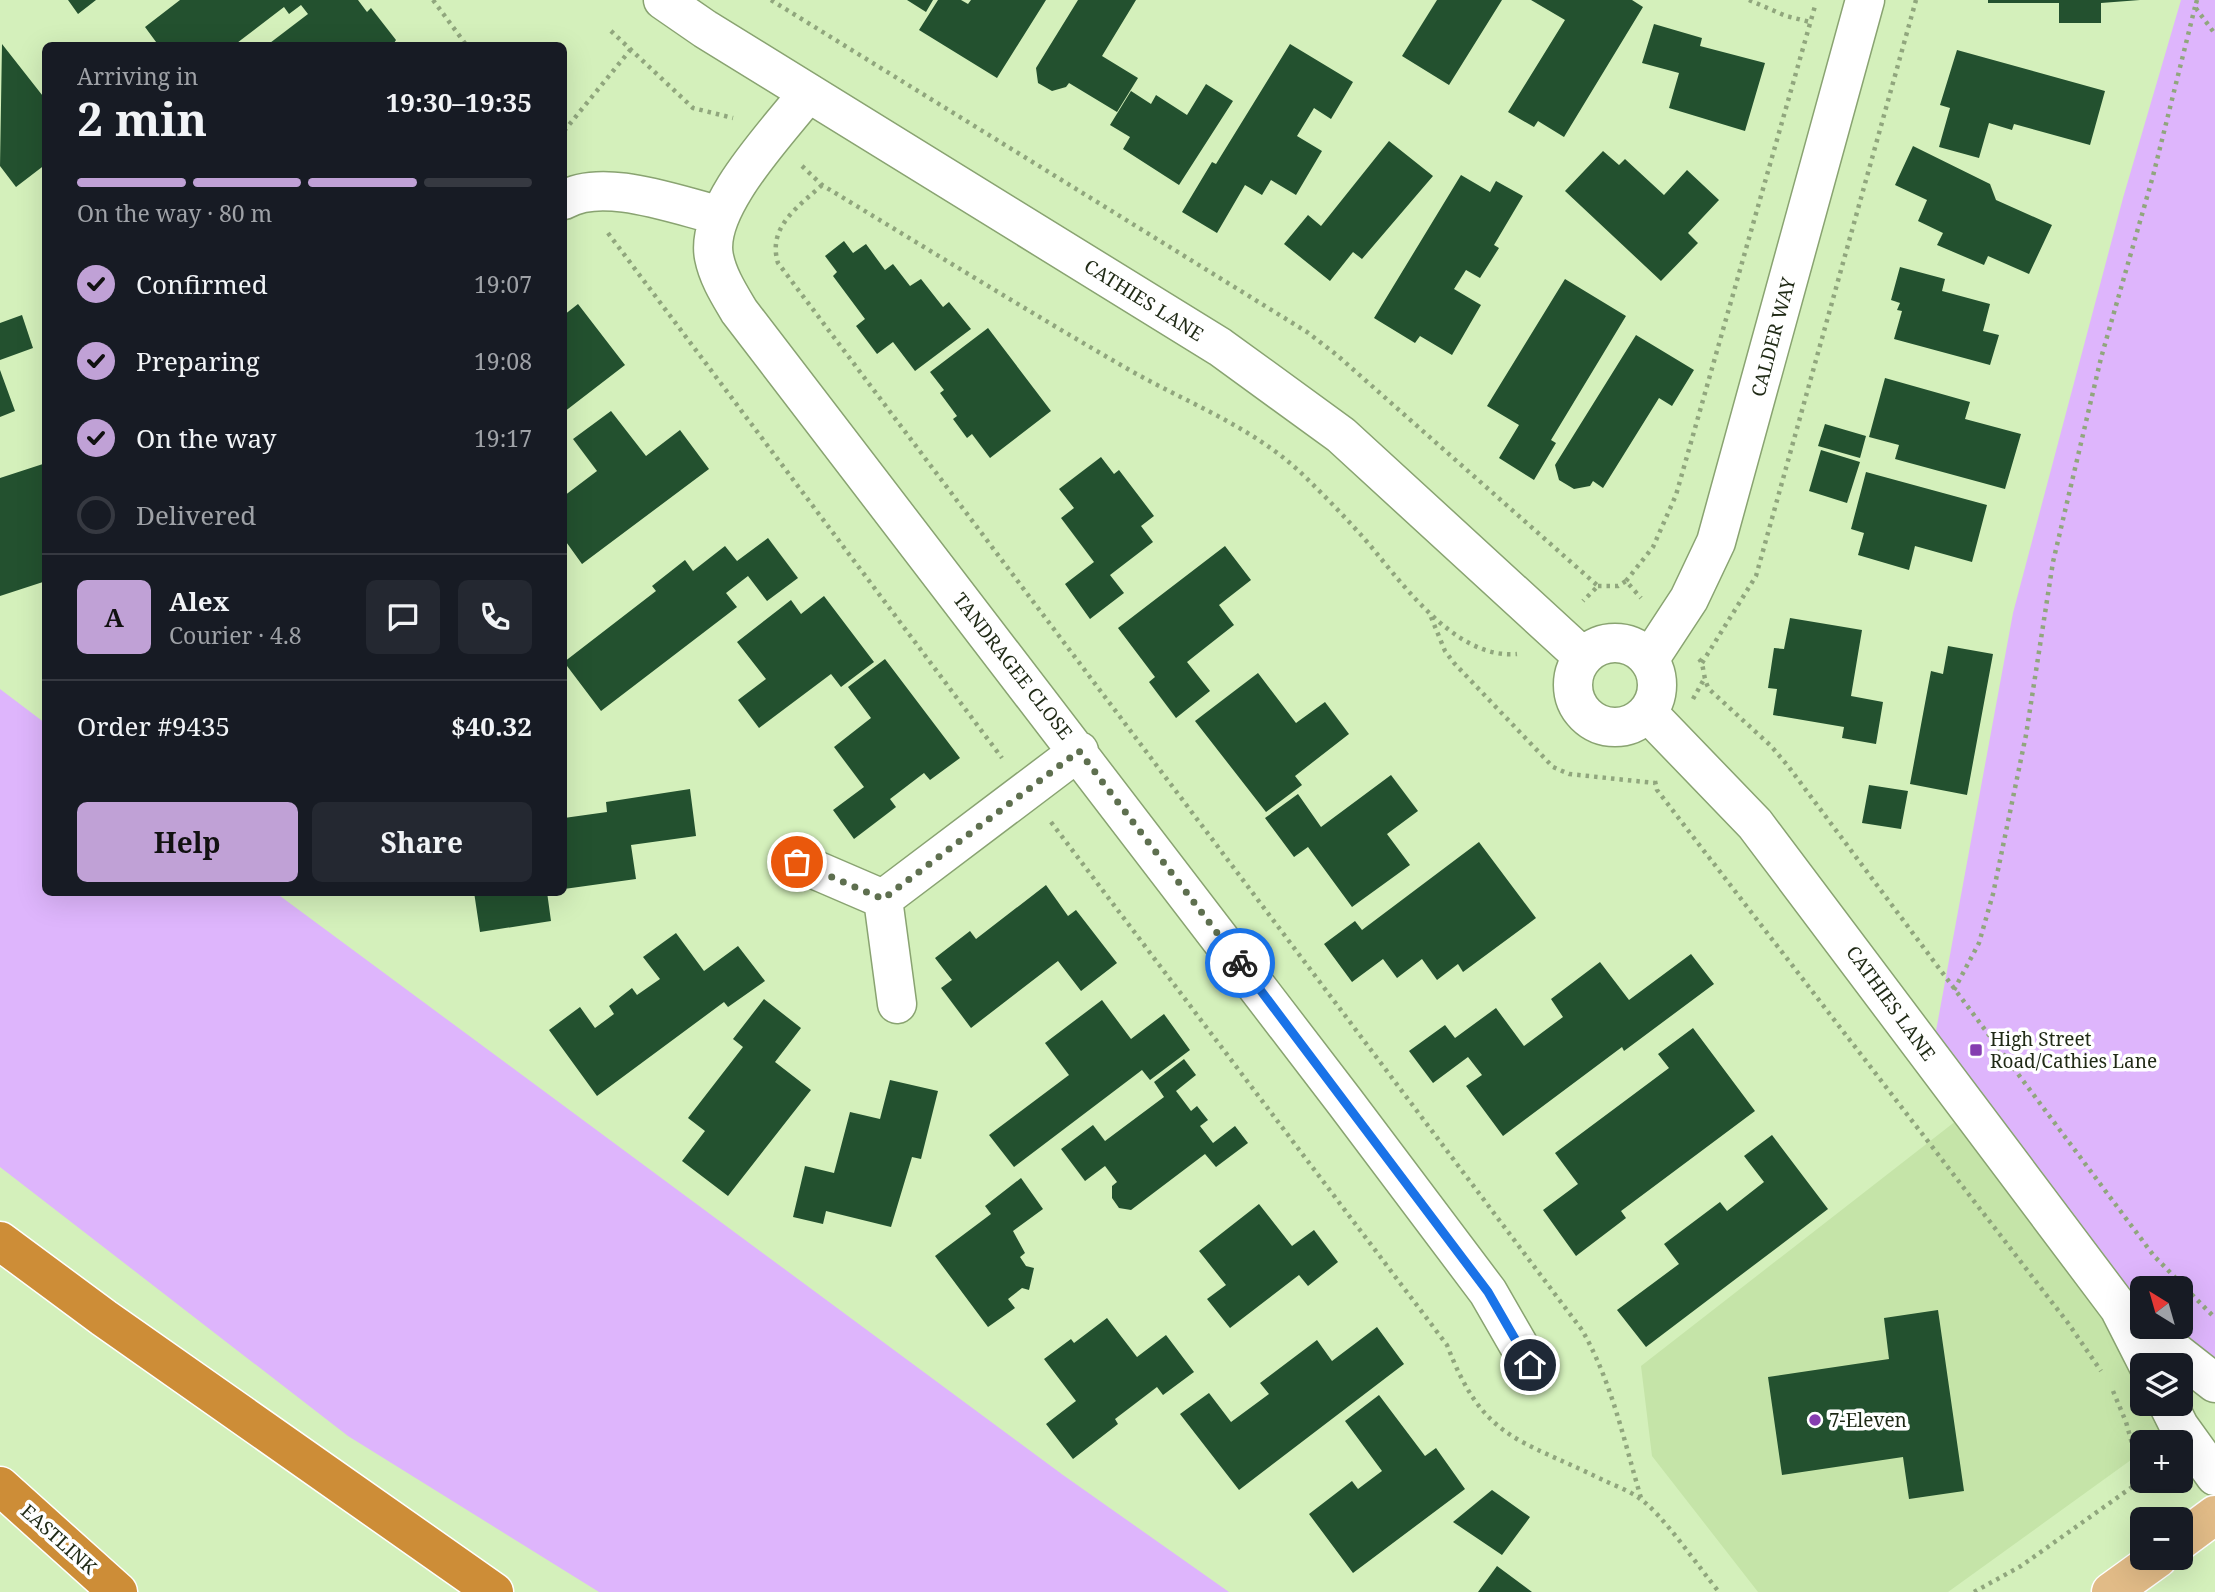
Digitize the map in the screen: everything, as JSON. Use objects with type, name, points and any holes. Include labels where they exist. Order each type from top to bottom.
[{"type":"highway","points":[[0,1241],[104,1318],[494,1592]]},
{"type":"highway","name":"EASTLINK","points":[[0,1486],[118,1592]]},
{"type":"main road","points":[[2193,1531],[2215,1515]]},
{"type":"main road","points":[[2111,1592],[2141,1570]]},
{"type":"street","name":"CATHIES LANE","points":[[663,0],[808,93],[1208,340],[1267,380],[1350,444],[1583,657]]},
{"type":"street","name":"CALDER WAY","points":[[1649,660],[1689,599],[1716,542],[1865,0]]},
{"type":"street","name":"TANDRAGEE CLOSE","points":[[808,93],[718,215],[713,255],[721,278],[739,311],[1079,751],[1488,1292],[1530,1365]]},
{"type":"street","points":[[567,199],[613,191],[718,215]]},
{"type":"street","points":[[1617,643],[1629,645],[1649,660],[1657,687],[1647,712],[1621,726],[1606,726],[1593,721],[1575,698],[1572,684],[1583,657],[1604,644],[1617,643]]},
{"type":"street","name":"CATHIES LANE","points":[[1647,712],[1755,824],[2130,1315]]},
{"type":"street","points":[[883,899],[1079,751]]},
{"type":"street","points":[[797,862],[883,899]]},
{"type":"street","points":[[883,899],[897,1004]]},
{"type":"street","name":"CATHIES LANE","points":[[2158,1339],[2215,1383]]},
{"type":"street","points":[[2174,1416],[2215,1476]]},
{"type":"path","points":[[433,0],[464,42]]},
{"type":"path","points":[[771,0],[1307,332],[1338,356],[1598,586],[1618,586],[1626,582],[1653,547],[1676,495],[1815,6]]},
{"type":"path","points":[[1749,0],[1786,16],[1810,22]]},
{"type":"path","points":[[1692,699],[1703,681],[1702,663],[1756,576],[1916,0]]},
{"type":"path","points":[[1954,990],[1979,943],[1993,894],[2026,735],[2053,562],[2101,358],[2153,176],[2197,0]]},
{"type":"path","points":[[2195,7],[2215,34]]},
{"type":"path","points":[[611,31],[693,108],[742,119]]},
{"type":"path","points":[[567,127],[631,49]]},
{"type":"path","points":[[795,160],[822,185],[1070,336],[1166,391],[1214,413],[1267,445],[1316,488],[1431,615],[1455,635],[1498,654],[1522,653]]},
{"type":"path","points":[[822,185],[780,228],[774,251],[778,263],[1581,1330],[1598,1357],[1610,1390],[1641,1498],[1719,1592]]},
{"type":"path","points":[[599,221],[1007,765]]},
{"type":"path","points":[[1626,582],[1642,599]]},
{"type":"path","points":[[1580,604],[1598,586]]},
{"type":"path","points":[[1431,615],[1445,651],[1454,663],[1546,763],[1569,774],[1655,780],[2095,1361],[2118,1401],[2130,1440]]},
{"type":"path","points":[[1693,653],[1702,663]]},
{"type":"path","points":[[1703,681],[1772,746],[2154,1256],[2215,1318]]},
{"type":"path","points":[[1047,817],[1447,1345],[1459,1378],[1481,1412],[1519,1442],[1641,1498]]},
{"type":"path","points":[[1974,1592],[2021,1566],[2130,1489]]},
{"type":"shaded area","points":[[2181,0],[2215,0],[2215,1383],[2193,1366],[2193,1353],[2177,1353],[2159,1339],[2193,1339],[2193,1276],[2130,1276],[2130,1311],[1931,1058],[2013,613],[2123,198]]},
{"type":"shaded area","points":[[0,689],[42,721],[42,896],[280,896],[1063,1475],[1229,1592],[599,1592],[348,1436],[0,1167]]},
{"type":"shaded area","points":[[1970,1110],[2134,1353],[2130,1353],[2130,1416],[2174,1416],[2179,1426],[2173,1430],[2130,1430],[2130,1461],[1948,1592],[1758,1592],[1652,1456],[1641,1366]]},
{"type":"building","points":[[68,0],[96,0],[78,14]]},
{"type":"building","points":[[180,0],[358,0],[367,12],[371,8],[396,40],[271,42],[308,14],[301,5],[289,14],[284,7],[238,42],[156,42],[145,27]]},
{"type":"building","points":[[907,0],[933,0],[926,12]]},
{"type":"building","points":[[938,0],[961,0],[968,4],[971,0],[1046,0],[997,78],[919,30]]},
{"type":"building","points":[[1078,0],[1136,0],[1102,56],[1138,78],[1117,112],[1069,83],[1066,87],[1052,91],[1038,83],[1036,68]]},
{"type":"building","points":[[1437,0],[1502,0],[1449,85],[1402,56]]},
{"type":"building","points":[[1531,0],[1632,0],[1643,7],[1564,137],[1538,121],[1534,127],[1508,112],[1565,20]]},
{"type":"building","points":[[1988,0],[2140,0],[2101,3],[2101,23],[2059,23],[2059,3],[1988,3]]},
{"type":"building","points":[[1654,24],[1702,38],[1700,46],[1765,63],[1745,131],[1669,108],[1679,73],[1642,63]]},
{"type":"building","points":[[2,44],[42,95],[42,167],[16,187],[0,166]]},
{"type":"building","points":[[1290,44],[1353,82],[1331,119],[1314,108],[1297,136],[1322,151],[1296,195],[1271,180],[1262,195],[1245,185],[1217,233],[1182,212],[1212,162],[1216,164]]},
{"type":"building","points":[[1957,50],[2105,91],[2090,145],[2014,124],[2012,130],[1989,123],[1979,158],[1939,147],[1950,108],[1940,105]]},
{"type":"building","points":[[1206,84],[1233,101],[1179,185],[1123,149],[1130,137],[1110,125],[1131,91],[1151,104],[1156,95],[1187,115]]},
{"type":"building","points":[[1389,141],[1433,176],[1362,259],[1353,252],[1330,281],[1284,244],[1308,215],[1321,226]]},
{"type":"building","points":[[1913,146],[1990,184],[1996,200],[2052,225],[2029,274],[1988,256],[1984,265],[1937,245],[1943,233],[1918,221],[1927,200],[1895,185]]},
{"type":"building","points":[[1603,151],[1619,165],[1625,159],[1664,195],[1687,170],[1719,200],[1688,233],[1698,243],[1661,281],[1565,191]]},
{"type":"building","points":[[1461,175],[1490,192],[1496,181],[1523,196],[1494,245],[1499,248],[1480,278],[1466,270],[1454,289],[1481,305],[1452,355],[1420,336],[1415,343],[1374,318]]},
{"type":"building","points":[[844,241],[853,253],[866,244],[885,270],[893,264],[910,286],[921,279],[943,307],[949,302],[971,329],[915,371],[893,342],[877,354],[856,326],[865,319],[833,276],[837,272],[825,256]]},
{"type":"building","points":[[1900,267],[1945,279],[1942,291],[1990,304],[1983,331],[1999,335],[1990,365],[1894,339],[1902,311],[1897,310],[1900,303],[1891,300]]},
{"type":"building","points":[[1565,279],[1626,316],[1551,440],[1556,443],[1534,480],[1499,458],[1519,425],[1487,406]]},
{"type":"building","points":[[578,304],[625,365],[567,410],[567,313]]},
{"type":"building","points":[[22,315],[33,348],[0,360],[0,323]]},
{"type":"building","points":[[988,328],[1051,411],[990,458],[972,434],[967,438],[953,419],[957,416],[940,393],[944,390],[930,372]]},
{"type":"building","points":[[1636,335],[1694,370],[1672,406],[1659,398],[1603,488],[1593,481],[1590,486],[1574,489],[1559,480],[1555,465]]},
{"type":"building","points":[[0,370],[15,411],[0,417]]},
{"type":"building","points":[[1885,378],[1970,402],[1965,419],[2021,434],[2005,489],[1895,459],[1899,445],[1869,437]]},
{"type":"building","points":[[611,411],[646,456],[680,430],[709,469],[582,564],[567,543],[567,494],[597,471],[573,439]]},
{"type":"building","points":[[1825,424],[1866,436],[1860,458],[1818,446]]},
{"type":"building","points":[[1821,450],[1860,462],[1847,503],[1809,491]]},
{"type":"building","points":[[1101,457],[1114,474],[1119,470],[1154,516],[1141,526],[1153,542],[1110,575],[1124,593],[1090,619],[1065,584],[1094,562],[1061,518],[1074,508],[1059,489]]},
{"type":"building","points":[[42,464],[42,582],[0,596],[0,478]]},
{"type":"building","points":[[1866,472],[1987,505],[1972,562],[1915,546],[1909,570],[1858,555],[1864,533],[1851,529]]},
{"type":"building","points":[[768,538],[798,578],[767,601],[748,576],[726,593],[737,607],[601,711],[567,666],[567,660],[656,591],[652,586],[685,560],[693,571],[725,546],[737,561]]},
{"type":"building","points":[[1225,546],[1251,580],[1219,605],[1234,625],[1187,662],[1210,691],[1176,718],[1149,682],[1155,677],[1118,628]]},
{"type":"building","points":[[824,596],[874,662],[841,687],[831,674],[759,728],[738,700],[766,679],[737,642],[791,600],[801,614]]},
{"type":"building","points":[[1790,618],[1862,630],[1851,696],[1883,702],[1876,744],[1842,738],[1844,727],[1773,715],[1777,689],[1768,688],[1774,648],[1784,649]]},
{"type":"building","points":[[1948,646],[1993,654],[1967,795],[1910,784],[1931,671],[1943,674]]},
{"type":"building","points":[[885,659],[960,758],[930,780],[924,773],[890,799],[896,807],[854,839],[833,810],[864,787],[834,747],[871,718],[848,687]]},
{"type":"building","points":[[1258,673],[1296,723],[1325,702],[1349,734],[1295,776],[1302,785],[1266,812],[1195,721]]},
{"type":"building","points":[[1391,775],[1418,811],[1387,834],[1410,865],[1352,907],[1308,847],[1294,857],[1265,818],[1298,794],[1321,827]]},
{"type":"building","points":[[1869,785],[1908,791],[1901,829],[1862,823]]},
{"type":"building","points":[[690,789],[696,836],[631,845],[636,879],[567,889],[567,818],[607,812],[606,802]]},
{"type":"building","points":[[1479,842],[1536,918],[1463,972],[1458,964],[1437,980],[1422,959],[1397,978],[1383,959],[1352,982],[1324,944],[1355,921],[1362,930]]},
{"type":"building","points":[[1046,885],[1068,916],[1076,910],[1117,963],[1081,991],[1058,961],[971,1028],[941,988],[952,980],[935,958],[970,931],[976,939]]},
{"type":"building","points":[[475,896],[548,896],[551,921],[480,932]]},
{"type":"building","points":[[676,933],[704,971],[738,946],[765,981],[728,1007],[724,1002],[597,1096],[549,1030],[580,1007],[595,1028],[614,1014],[609,1006],[632,988],[637,995],[660,979],[643,957]]},
{"type":"building","points":[[1691,954],[1714,984],[1624,1051],[1622,1047],[1503,1136],[1466,1086],[1482,1075],[1468,1057],[1433,1083],[1409,1051],[1445,1025],[1455,1038],[1496,1008],[1524,1046],[1563,1017],[1551,999],[1600,962],[1629,1000]]},
{"type":"building","points":[[764,999],[801,1028],[775,1062],[811,1090],[728,1196],[682,1161],[705,1131],[688,1118],[743,1047],[733,1039]]},
{"type":"building","points":[[1102,1000],[1131,1039],[1164,1014],[1190,1050],[1150,1080],[1142,1070],[1014,1167],[989,1135],[1069,1075],[1045,1043]]},
{"type":"building","points":[[1693,1028],[1755,1111],[1621,1211],[1626,1218],[1576,1256],[1543,1210],[1578,1184],[1555,1153],[1669,1068],[1658,1054]]},
{"type":"building","points":[[1184,1059],[1196,1075],[1176,1091],[1191,1111],[1197,1106],[1208,1120],[1200,1126],[1213,1143],[1235,1126],[1248,1143],[1216,1167],[1205,1154],[1131,1210],[1119,1208],[1112,1198],[1112,1186],[1117,1182],[1105,1166],[1085,1181],[1061,1149],[1093,1125],[1105,1141],[1164,1097],[1154,1082]]},
{"type":"building","points":[[890,1080],[938,1091],[921,1159],[912,1157],[891,1227],[826,1211],[823,1224],[793,1217],[805,1166],[834,1173],[850,1112],[880,1119]]},
{"type":"building","points":[[1772,1135],[1828,1209],[1646,1347],[1617,1310],[1679,1264],[1664,1244],[1720,1202],[1727,1211],[1764,1182],[1744,1156]]},
{"type":"building","points":[[1021,1178],[1043,1209],[1013,1231],[1025,1253],[1020,1257],[1026,1266],[1034,1268],[1029,1290],[1022,1288],[1008,1299],[1015,1308],[988,1327],[935,1256],[991,1214],[985,1206]]},
{"type":"building","points":[[1259,1204],[1292,1246],[1314,1230],[1338,1262],[1308,1286],[1299,1275],[1230,1328],[1207,1299],[1226,1285],[1199,1251]]},
{"type":"building","points":[[1938,1310],[1964,1491],[1909,1499],[1903,1457],[1782,1475],[1768,1377],[1889,1359],[1884,1318]]},
{"type":"building","points":[[1107,1318],[1137,1357],[1166,1335],[1194,1372],[1163,1395],[1157,1387],[1115,1419],[1118,1424],[1073,1459],[1046,1424],[1076,1401],[1044,1359],[1071,1339],[1074,1343]]},
{"type":"building","points":[[1377,1327],[1404,1364],[1239,1490],[1180,1414],[1209,1393],[1231,1422],[1269,1394],[1260,1383],[1317,1340],[1332,1361]]},
{"type":"building","points":[[1379,1395],[1425,1456],[1436,1448],[1465,1489],[1353,1573],[1309,1514],[1352,1481],[1358,1489],[1382,1471],[1345,1421]]},
{"type":"building","points":[[1492,1490],[1530,1517],[1502,1555],[1453,1522]]},
{"type":"building","points":[[1497,1566],[1532,1592],[1478,1592]]},
{"type":"way so far","points":[[797,862],[883,899],[1079,751],[1240,963]]},
{"type":"place","name":"High Street Road/Cathies Lane","points":[[1976,1050]]},
{"type":"place","name":"7-Eleven","points":[[1815,1420]]},
{"type":"route","points":[[1240,963],[1488,1292],[1530,1365]]}]
